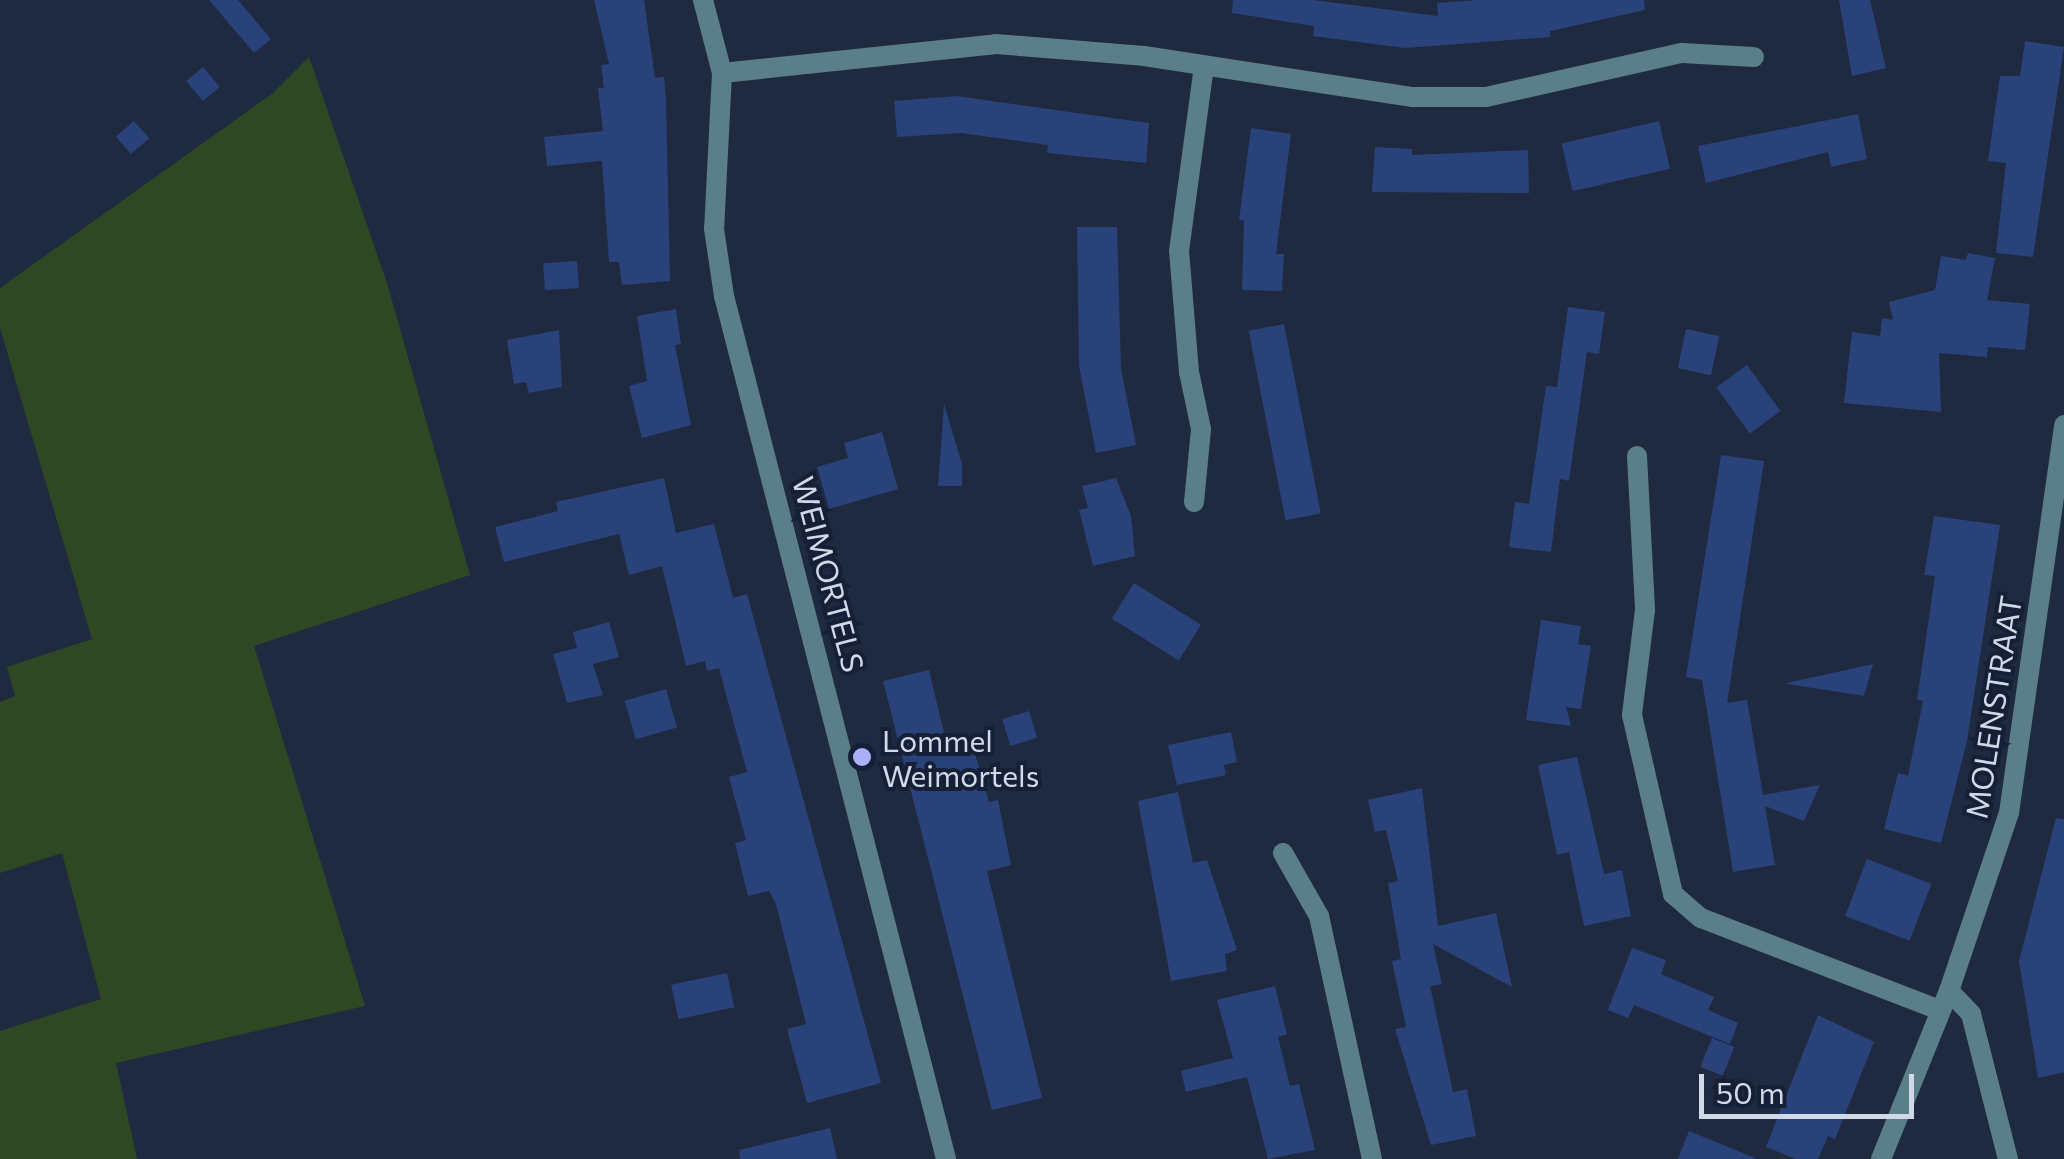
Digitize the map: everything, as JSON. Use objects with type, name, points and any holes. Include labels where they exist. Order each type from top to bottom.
[{"type":"street","name":"WEIMORTELS","points":[[703,0],[722,72],[714,229],[724,296],[946,1159]]},
{"type":"street","points":[[722,72],[996,44],[1204,66],[1413,97],[1486,98],[1682,53],[1754,57]]},
{"type":"street","points":[[1194,502],[1200,430],[1180,251],[1204,66]]},
{"type":"street","name":"MOLENSTRAAT","points":[[1881,1159],[1944,1001],[2009,814],[2064,425]]},
{"type":"street","points":[[1637,456],[1644,610],[1632,715],[1673,894],[1701,918],[1944,1001],[1971,1014],[2008,1159]]},
{"type":"street","points":[[1283,853],[1320,916],[1372,1159]]},
{"type":"green space","points":[[309,57],[387,283],[470,575],[254,646],[365,1006],[116,1063],[137,1159],[0,1159],[0,1031],[101,999],[62,853],[0,873],[0,702],[15,696],[7,667],[92,639],[0,328],[0,288],[273,93]]},
{"type":"building","points":[[209,0],[238,0],[271,39],[254,53]]},
{"type":"building","points":[[594,0],[644,0],[655,78],[664,77],[670,281],[622,285],[619,262],[609,262],[602,161],[547,166],[544,137],[603,131],[598,88],[604,88],[601,65],[609,64]]},
{"type":"building","points":[[1233,0],[1313,0],[1438,16],[1437,3],[1477,0],[1644,0],[1645,10],[1550,31],[1550,37],[1405,48],[1313,36],[1314,26],[1232,13]]},
{"type":"building","points":[[1839,0],[1870,0],[1886,68],[1852,76]]},
{"type":"building","points":[[2025,41],[2064,47],[2033,257],[1996,253],[2006,163],[1988,161],[2000,76],[2020,76]]},
{"type":"building","points":[[203,67],[220,87],[203,101],[186,81]]},
{"type":"building","points":[[956,96],[1149,123],[1146,163],[1047,153],[1048,145],[961,133],[897,137],[894,101]]},
{"type":"building","points":[[1858,114],[1867,159],[1831,167],[1828,152],[1706,183],[1698,146]]},
{"type":"building","points":[[134,121],[149,138],[131,154],[116,137]]},
{"type":"building","points":[[1659,121],[1670,169],[1573,191],[1562,143]]},
{"type":"building","points":[[1251,128],[1291,134],[1276,254],[1284,254],[1282,291],[1242,290],[1244,220],[1239,220]]},
{"type":"building","points":[[1375,147],[1412,149],[1412,155],[1528,150],[1529,193],[1372,192]]},
{"type":"building","points":[[1077,227],[1117,227],[1121,369],[1136,445],[1096,453],[1079,366]]},
{"type":"building","points":[[1968,253],[1995,258],[1987,300],[2030,304],[2025,350],[1988,347],[1987,357],[1939,353],[1941,412],[1844,403],[1852,332],[1880,336],[1882,318],[1893,320],[1889,302],[1935,290],[1941,256],[1966,260]]},
{"type":"building","points":[[577,261],[579,288],[545,290],[543,263]]},
{"type":"building","points":[[1568,307],[1605,312],[1599,354],[1587,352],[1569,481],[1560,479],[1551,552],[1509,547],[1515,502],[1529,504],[1546,386],[1557,387]]},
{"type":"building","points":[[676,309],[681,344],[675,345],[691,425],[642,438],[629,386],[647,381],[637,316]]},
{"type":"building","points":[[1284,324],[1321,513],[1285,520],[1249,331]]},
{"type":"building","points":[[1686,329],[1719,336],[1711,375],[1678,368]]},
{"type":"building","points":[[559,330],[562,387],[529,393],[526,382],[514,384],[507,340]]},
{"type":"building","points":[[1747,365],[1781,411],[1750,433],[1716,387]]},
{"type":"building","points":[[944,404],[962,464],[962,486],[938,486]]},
{"type":"building","points":[[882,432],[898,489],[829,509],[817,467],[848,458],[844,443]]},
{"type":"building","points":[[1721,455],[1764,461],[1727,703],[1747,700],[1763,795],[1820,785],[1804,821],[1765,806],[1775,865],[1733,872],[1702,680],[1686,677]]},
{"type":"building","points":[[664,478],[676,533],[714,524],[733,598],[747,594],[881,1083],[807,1103],[787,1029],[806,1024],[776,904],[769,891],[748,896],[735,843],[746,840],[729,777],[747,772],[719,668],[707,671],[705,661],[686,666],[662,566],[629,575],[619,534],[504,562],[495,527],[558,511],[556,502]]},
{"type":"building","points":[[1116,478],[1131,516],[1135,556],[1093,566],[1079,510],[1088,508],[1082,486]]},
{"type":"building","points":[[1934,516],[2000,525],[1967,741],[1941,843],[1884,829],[1898,773],[1908,776],[1923,701],[1917,700],[1935,576],[1924,575]]},
{"type":"building","points":[[1134,583],[1201,625],[1179,660],[1112,619]]},
{"type":"building","points":[[1541,620],[1581,626],[1578,644],[1591,646],[1581,709],[1566,707],[1571,726],[1526,720]]},
{"type":"building","points":[[609,622],[619,657],[593,664],[603,695],[567,703],[553,654],[577,648],[573,632]]},
{"type":"building","points":[[1873,664],[1864,696],[1787,684],[1787,683]]},
{"type":"building","points":[[929,670],[947,746],[971,740],[989,802],[998,800],[1011,865],[987,871],[1042,1098],[992,1110],[883,681]]},
{"type":"building","points":[[666,689],[677,727],[636,739],[625,701]]},
{"type":"building","points":[[1029,711],[1037,738],[1010,746],[1002,719]]},
{"type":"building","points":[[1231,732],[1237,762],[1224,765],[1226,775],[1177,785],[1168,745]]},
{"type":"building","points":[[1577,757],[1604,874],[1622,870],[1631,916],[1584,926],[1569,852],[1557,855],[1538,765]]},
{"type":"building","points":[[1422,788],[1438,926],[1496,913],[1512,987],[1433,944],[1442,984],[1430,986],[1453,1092],[1467,1089],[1476,1136],[1431,1145],[1395,1029],[1406,1027],[1392,961],[1401,959],[1388,883],[1398,881],[1386,830],[1375,832],[1368,800]]},
{"type":"building","points":[[1178,792],[1193,863],[1207,860],[1237,950],[1225,954],[1227,971],[1171,981],[1138,801]]},
{"type":"building","points":[[2056,818],[2064,819],[2064,1072],[2038,1078],[2019,961]]},
{"type":"building","points":[[1867,859],[1931,884],[1910,941],[1845,916]]},
{"type":"building","points":[[1632,948],[1666,960],[1661,974],[1714,997],[1708,1010],[1738,1023],[1730,1044],[1634,1005],[1628,1018],[1608,1010]]},
{"type":"building","points":[[727,973],[734,1007],[679,1019],[671,985]]},
{"type":"building","points":[[1275,986],[1287,1034],[1278,1037],[1290,1086],[1299,1084],[1315,1150],[1268,1159],[1247,1077],[1186,1092],[1181,1071],[1233,1058],[1217,1000]]},
{"type":"building","points":[[1818,1015],[1874,1042],[1835,1139],[1828,1136],[1818,1159],[1796,1159],[1766,1147]]},
{"type":"building","points":[[1712,1038],[1734,1047],[1723,1076],[1700,1067]]},
{"type":"building","points":[[830,1128],[837,1159],[740,1159],[739,1150]]},
{"type":"building","points":[[1689,1131],[1755,1158],[1755,1159],[1678,1159]]},
{"type":"place","name":"Lommel Weimortels","points":[[862,757]]}]
